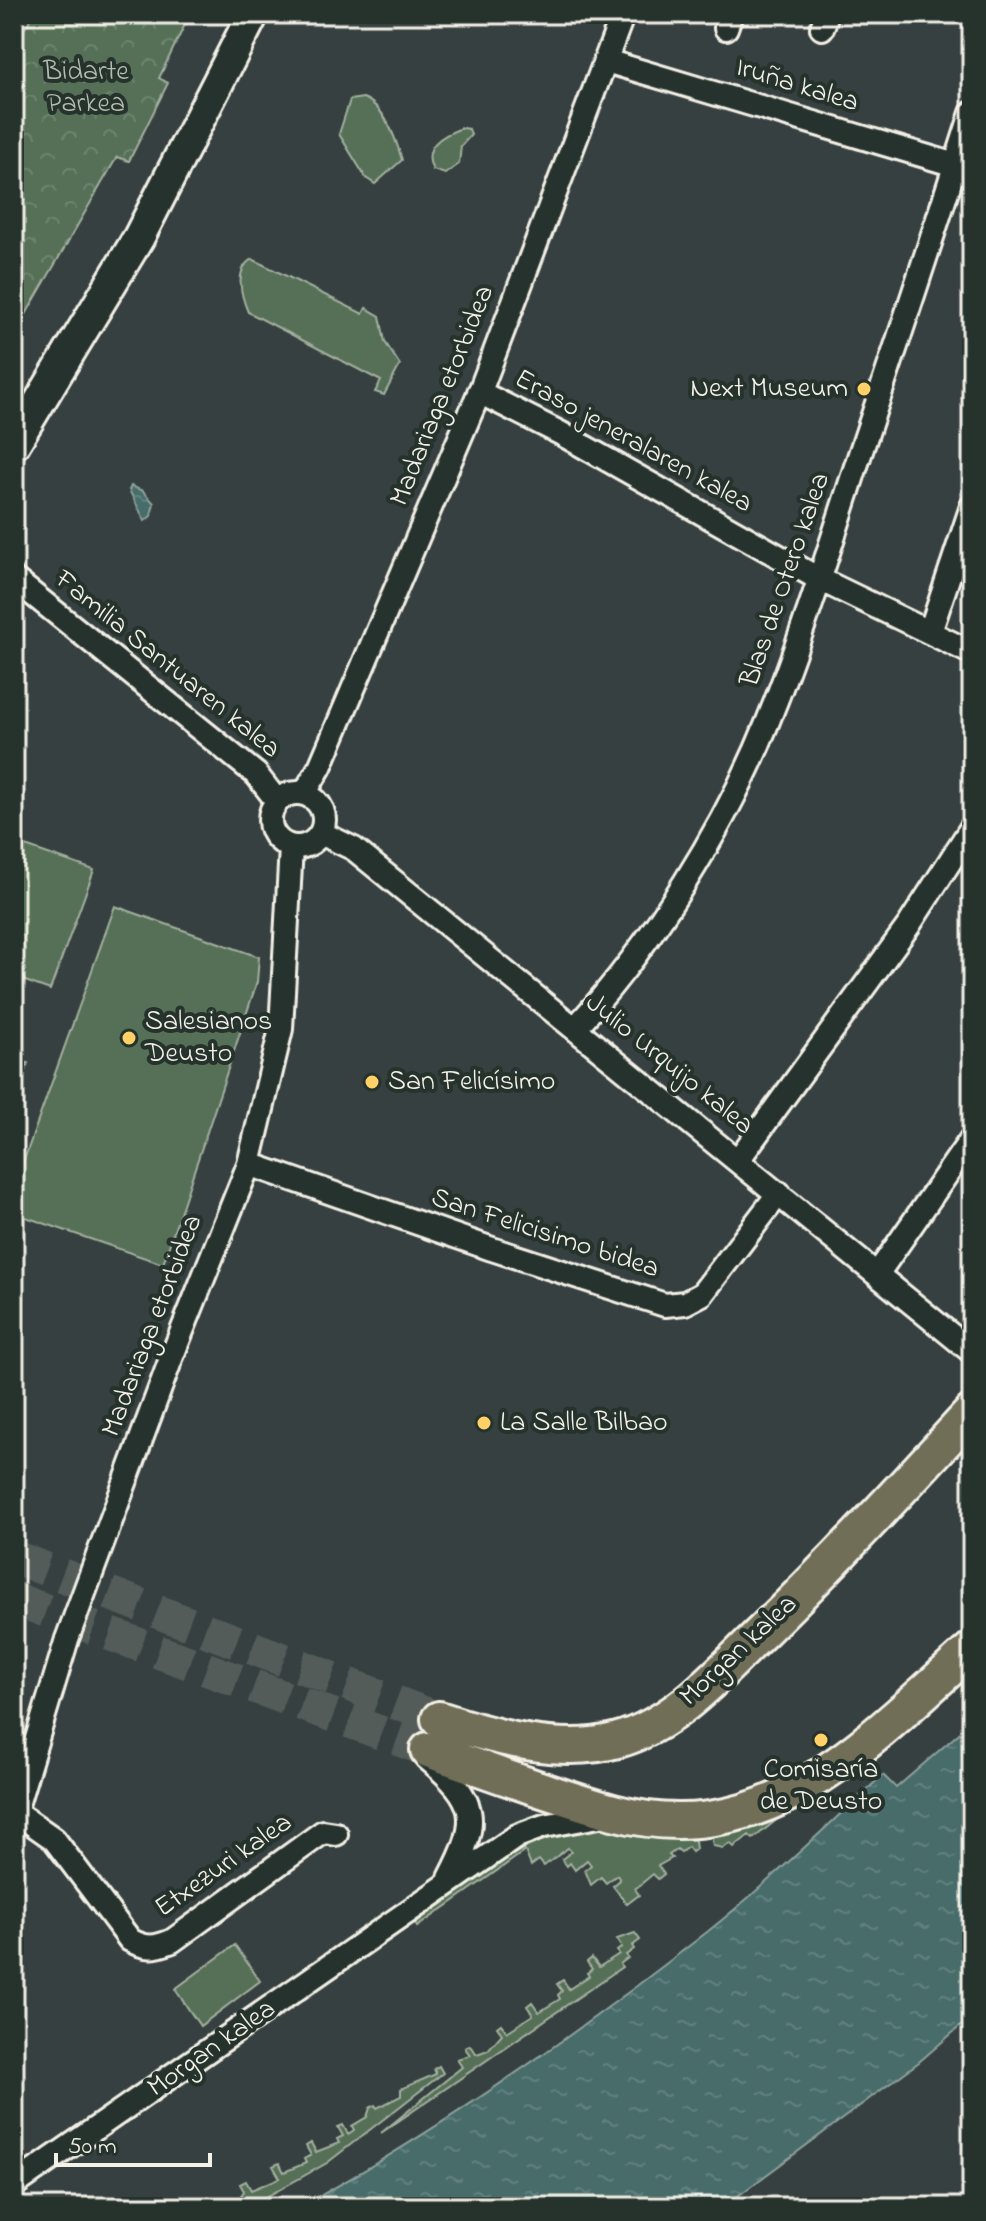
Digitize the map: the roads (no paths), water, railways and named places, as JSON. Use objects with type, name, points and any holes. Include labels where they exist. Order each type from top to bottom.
[{"type":"main road","points":[[14,427],[104,277],[201,101],[242,14]]},
{"type":"main road","points":[[14,444],[139,237],[253,14]]},
{"type":"main road","name":"Morgan kalea","points":[[431,1742],[483,1734],[583,1745],[617,1740],[650,1727],[684,1704],[838,1558],[972,1412]]},
{"type":"main road","points":[[431,1742],[510,1778],[615,1813],[677,1822],[753,1811],[802,1787],[850,1755],[972,1649]]},
{"type":"street","name":"Madariaga etorbidea","points":[[304,794],[320,767],[479,392],[623,14]]},
{"type":"street","name":"Iruña kalea","points":[[606,61],[964,167]]},
{"type":"street","name":"Blas de Otero kalea","points":[[576,1027],[602,999],[649,935],[721,819],[768,723],[964,167],[972,113]]},
{"type":"street","name":"Eraso jeneralaren kalea","points":[[479,392],[560,433],[819,579],[972,653]]},
{"type":"street","points":[[930,632],[972,506]]},
{"type":"street","name":"Familia Santuaren kalea","points":[[14,579],[256,774],[277,801]]},
{"type":"street","points":[[290,794],[304,794],[322,809],[321,833],[308,845],[291,847],[276,839],[270,824],[272,808],[277,801],[290,794]]},
{"type":"street","points":[[738,1160],[909,925],[972,827]]},
{"type":"street","name":"Julio Urquijo kalea","points":[[321,833],[354,849],[972,1352]]},
{"type":"street","name":"Madariaga etorbidea","points":[[14,1813],[67,1639],[172,1356],[249,1164],[281,1029],[291,847]]},
{"type":"street","points":[[878,1273],[972,1138]]},
{"type":"street","name":"San Felicisimo bidea","points":[[249,1164],[665,1305],[685,1303],[702,1294],[779,1193]]},
{"type":"street","name":"Morgan kalea","points":[[431,1742],[469,1804],[470,1826],[465,1849],[447,1883]]},
{"type":"street","name":"Etxezuri kalea","points":[[14,1813],[54,1839],[130,1940],[155,1948],[172,1941],[323,1832],[336,1834]]},
{"type":"street","name":"Morgan kalea","points":[[14,2185],[517,1836],[544,1826],[615,1813]]},
{"type":"water","points":[[131,486],[143,491],[154,503],[151,516],[145,521],[129,490]]},
{"type":"water","points":[[972,1722],[972,2016],[919,2062],[723,2207],[300,2207],[406,2145],[559,2043],[730,1914],[883,1775],[896,1788]]},
{"type":"tunnel","points":[[14,1557],[439,1719]]},
{"type":"tunnel","points":[[14,1599],[428,1750]]},
{"type":"tunnel","points":[[400,1741],[427,1758]]},
{"type":"place","name":"Next Museum","points":[[864,389]]},
{"type":"place","name":"Salesianos Deusto","points":[[129,1038]]},
{"type":"place","name":"San Felicísimo","points":[[372,1082]]},
{"type":"place","name":"La Salle Bilbao","points":[[484,1423]]},
{"type":"place","name":"Comisaría de Deusto","points":[[821,1740]]},
{"type":"park label","name":"Bidarte Parkea","points":[[86,88]]}]
